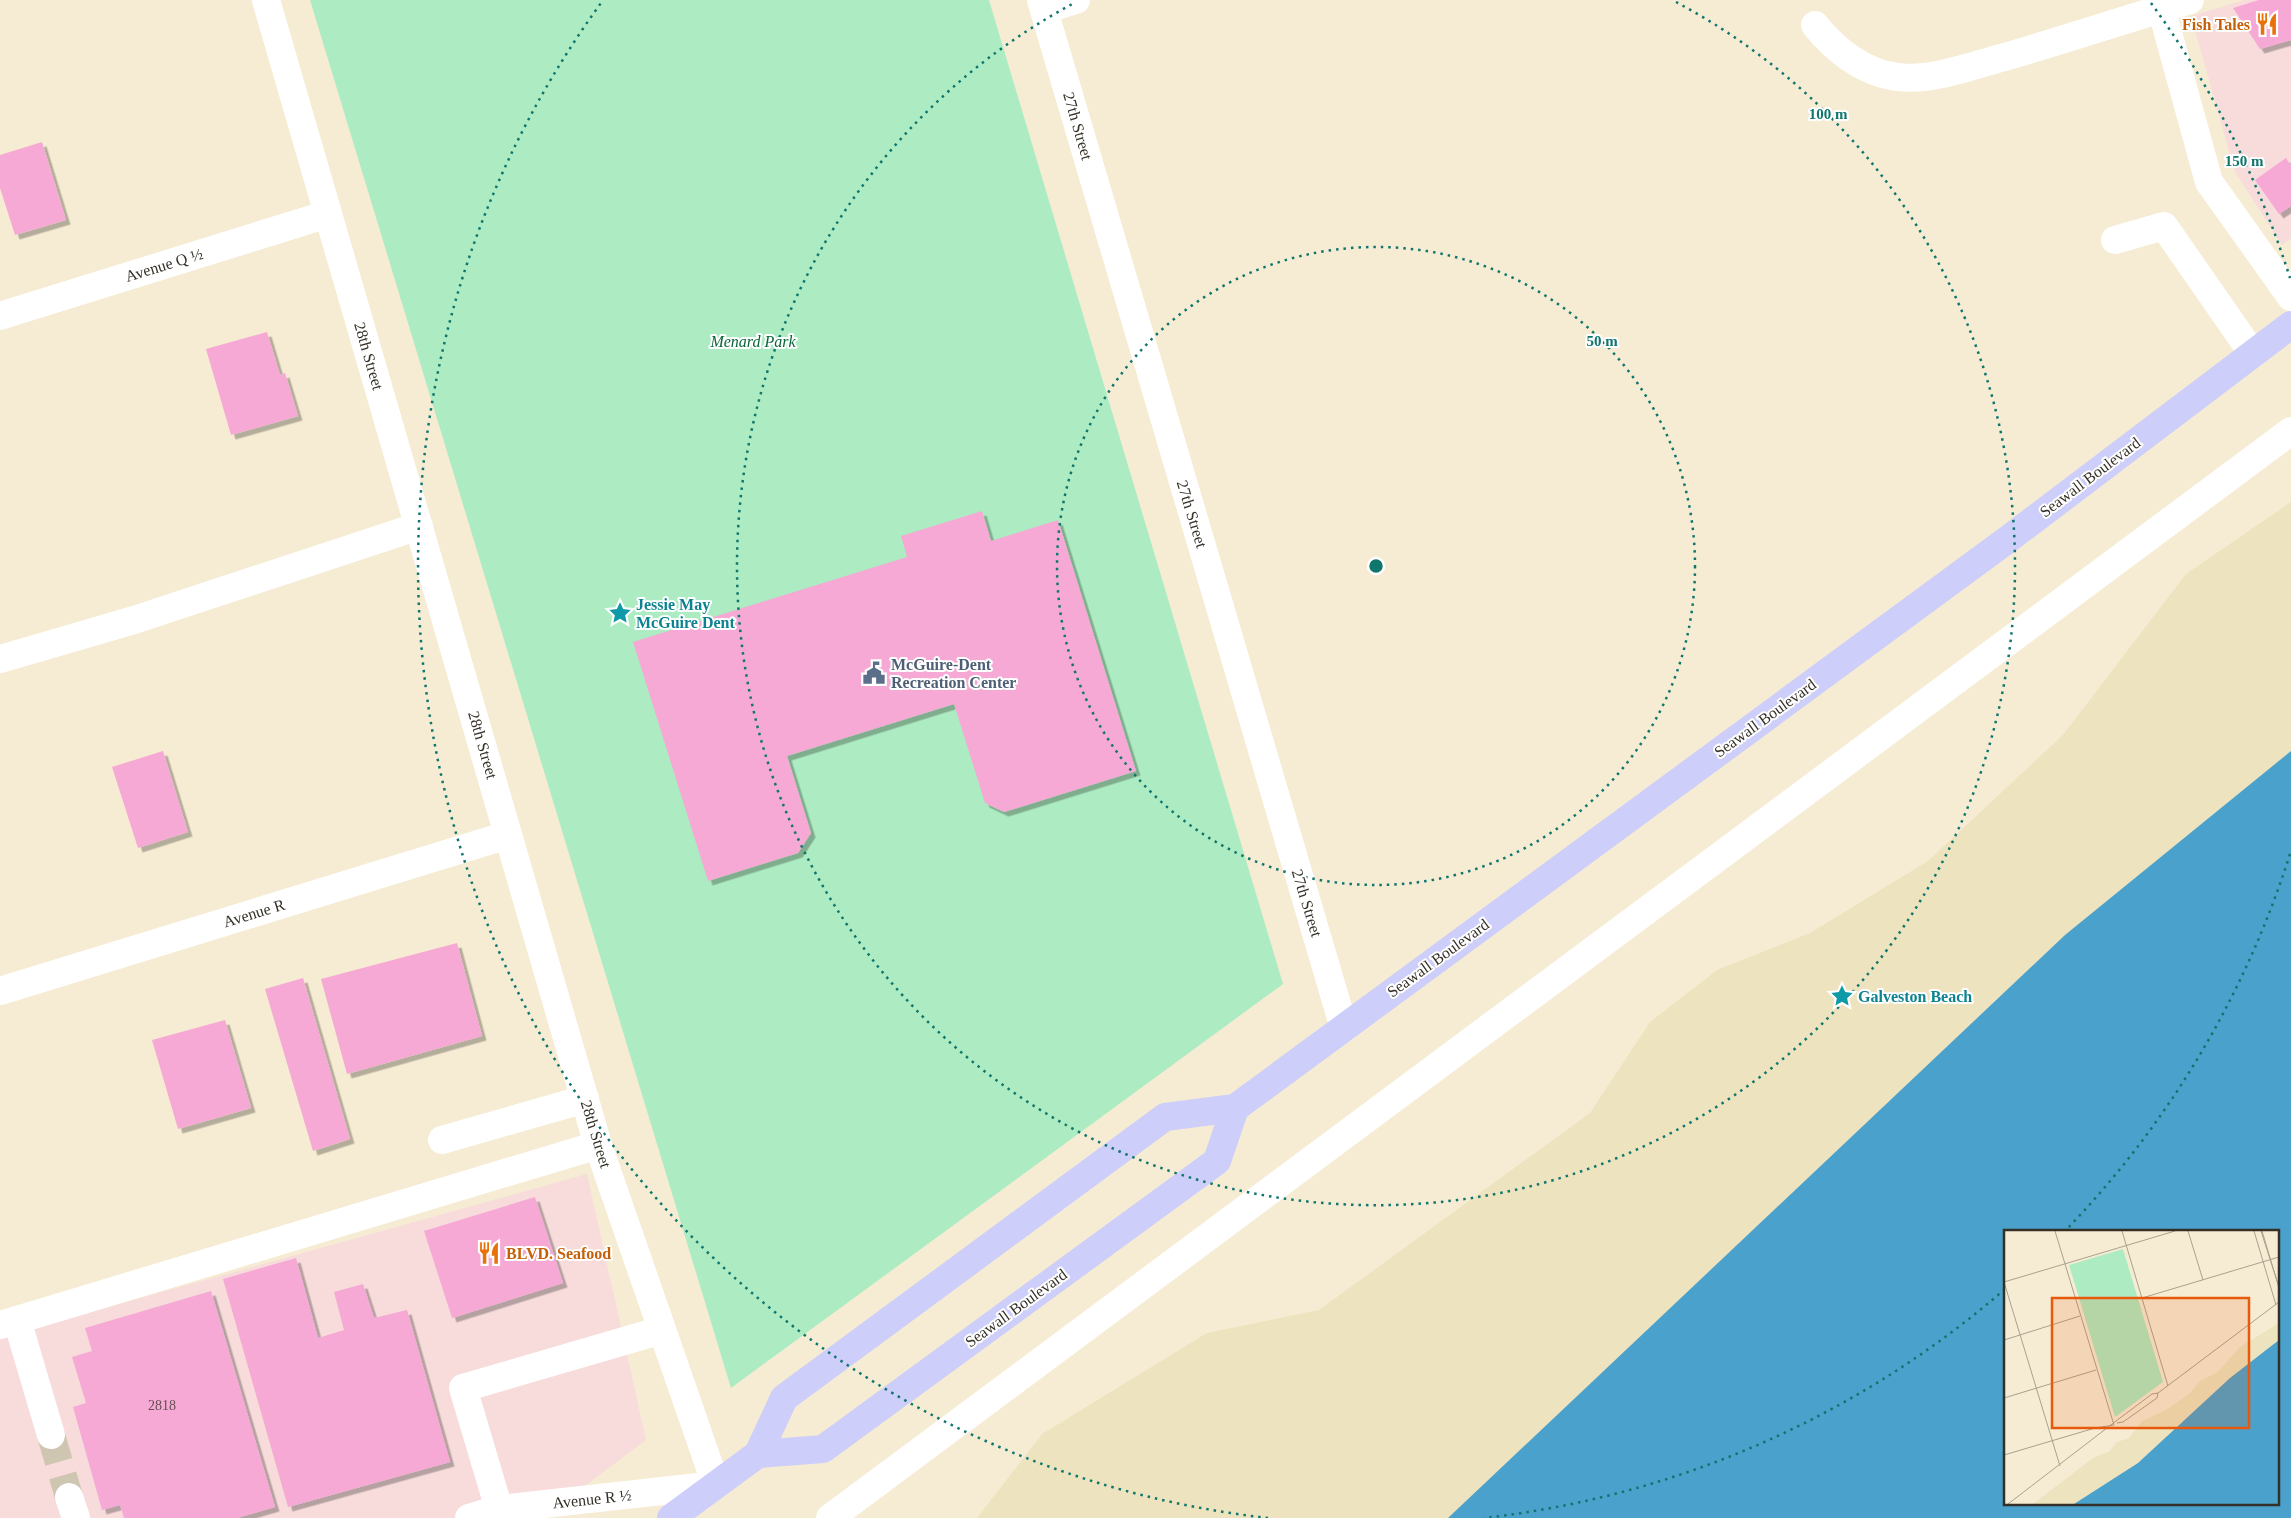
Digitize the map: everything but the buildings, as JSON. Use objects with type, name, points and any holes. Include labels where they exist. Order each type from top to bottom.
[{"type":"main road","name":"Seawall Boulevard","points":[[671,1518],[758,1454],[784,1398],[1165,1117],[1235,1108],[1992,552],[2291,325]]},
{"type":"main road","name":"Seawall Boulevard","points":[[758,1454],[823,1449],[1217,1161],[1235,1108]]},
{"type":"street","name":"28th Street","points":[[266,0],[598,1145],[716,1485]]},
{"type":"street","points":[[1043,5],[1076,0]]},
{"type":"street","points":[[1815,25],[1844,54],[1870,70],[1896,77],[1930,77],[2058,42],[2160,4],[2190,0]]},
{"type":"street","points":[[2160,4],[2209,182],[2291,297]]},
{"type":"street","name":"27th Street","points":[[1043,5],[1344,1028]]},
{"type":"street","name":"Avenue Q ½","points":[[0,316],[328,214]]},
{"type":"street","points":[[2115,240],[2164,226],[2253,354]]},
{"type":"street","points":[[830,1518],[2291,431]]},
{"type":"street","points":[[0,659],[134,620],[419,526]]},
{"type":"street","name":"Avenue R","points":[[0,991],[508,835]]},
{"type":"street","points":[[442,1140],[585,1099]]},
{"type":"street","points":[[51,1435],[8,1322],[598,1145]]},
{"type":"street","points":[[499,1509],[463,1388],[662,1330]]},
{"type":"street","name":"Avenue R ½","points":[[469,1518],[499,1509],[716,1485]]},
{"type":"shaded area","points":[[2244,0],[2291,0],[2291,238],[2282,245],[2235,172],[2191,16]]},
{"type":"shaded area","points":[[587,1174],[646,1440],[542,1518],[0,1518],[0,1337]]},
{"type":"green space","name":"Menard Park","points":[[310,0],[989,0],[1283,984],[731,1388]]},
{"type":"sand","name":"Galveston Beach","points":[[2291,502],[2291,751],[2065,935],[1448,1518],[977,1518],[1042,1434],[1207,1333],[1319,1310],[1590,1113],[1650,1022],[1717,970],[1810,933],[1928,861],[2063,735],[2186,574]]},
{"type":"water","points":[[2291,751],[2291,1518],[1448,1518],[2065,935]]},
{"type":"tunnel","points":[[51,1435],[69,1497]]},
{"type":"place","name":"Fish Tales","points":[[2267,24]]},
{"type":"place","name":"Jessie May McGuire Dent","points":[[620,613]]},
{"type":"place","name":"McGuire-Dent Recreation Center","points":[[874,673]]},
{"type":"place","name":"Galveston Beach","points":[[1842,996]]},
{"type":"place","name":"BLVD. Seafood","points":[[489,1253]]}]
